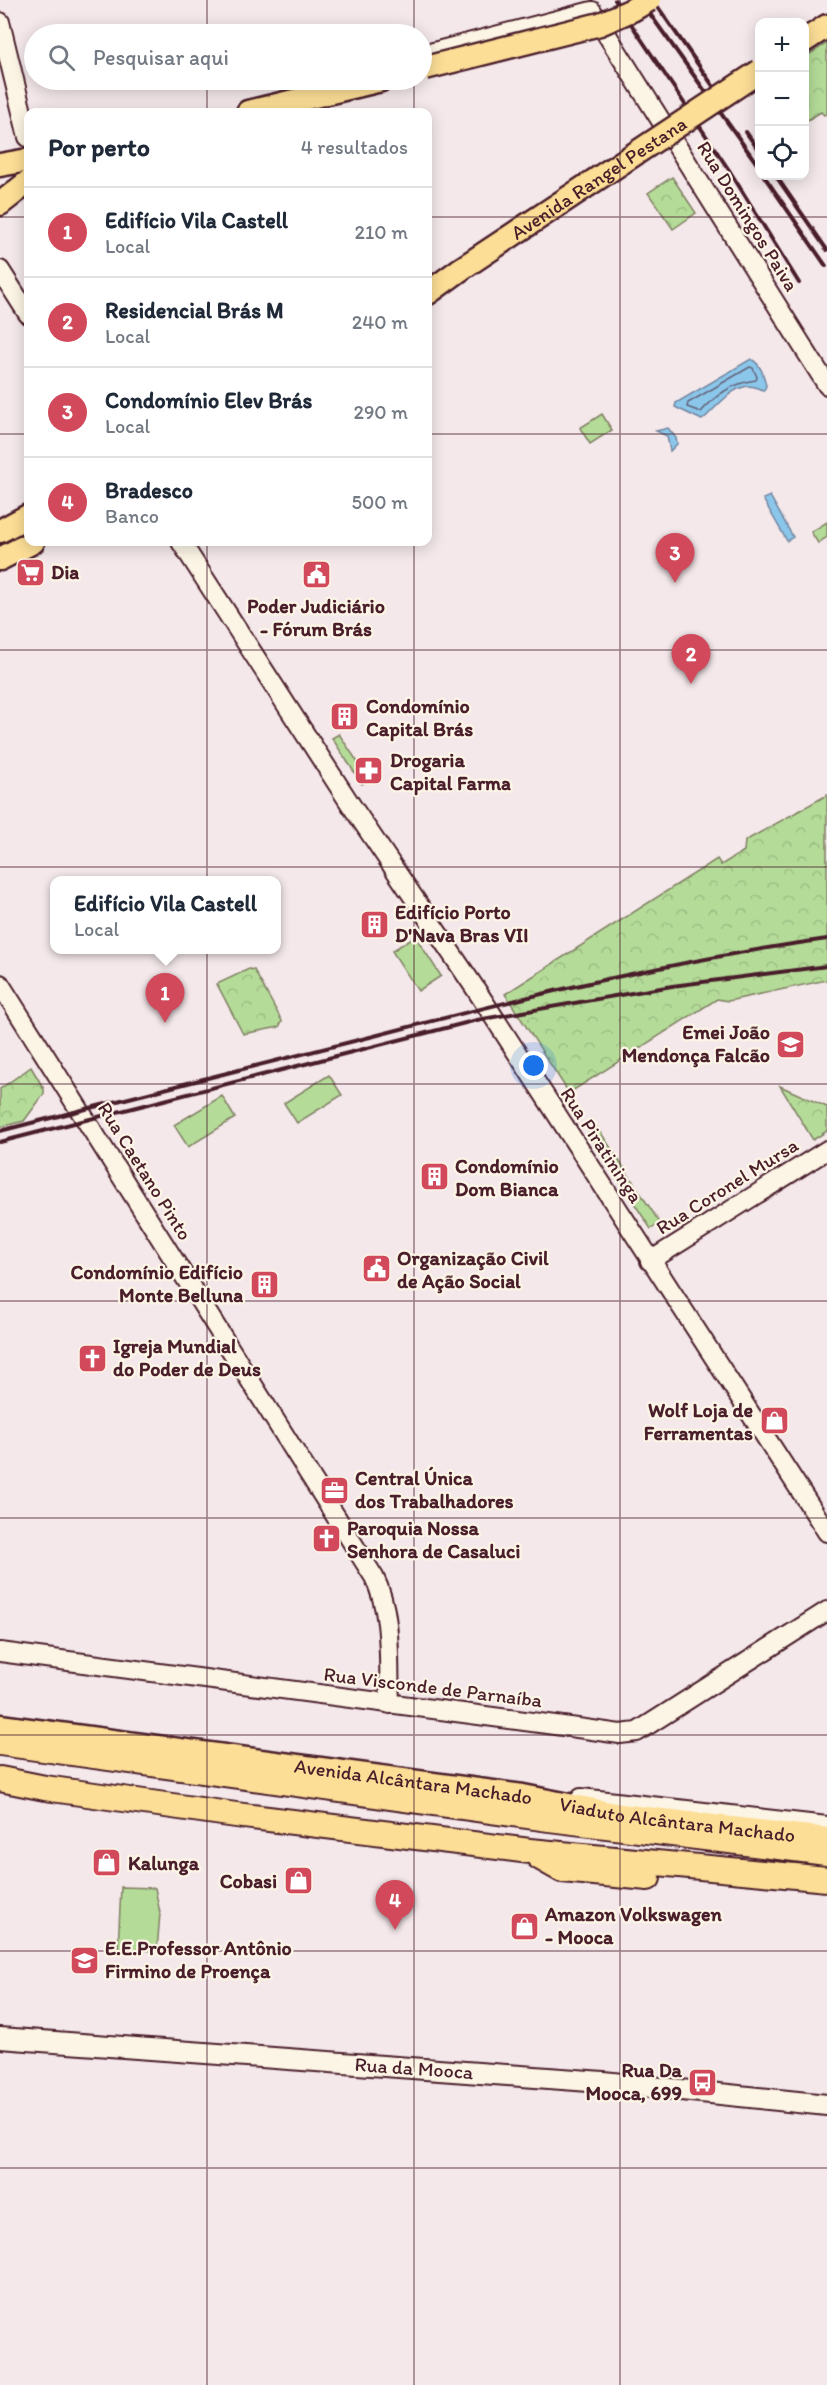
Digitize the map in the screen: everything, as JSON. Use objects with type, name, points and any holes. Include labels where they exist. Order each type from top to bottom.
[{"type":"highway","name":"Avenida Alcântara Machado","points":[[0,1743],[542,1818]]},
{"type":"highway","points":[[0,1779],[45,1788],[236,1815],[530,1851],[551,1865],[572,1871],[827,1896]]},
{"type":"highway","points":[[434,1839],[478,1809]]},
{"type":"highway","name":"Viaduto Alcântara Machado","points":[[542,1818],[827,1853]]},
{"type":"highway","name":"Viaduto Alcântara Machado","points":[[530,1851],[827,1879]]},
{"type":"main road","points":[[432,62],[600,24],[649,0]]},
{"type":"main road","points":[[809,38],[827,26]]},
{"type":"main road","name":"Avenida Rangel Pestana","points":[[432,287],[757,72]]},
{"type":"main road","points":[[265,108],[339,90]]},
{"type":"main road","points":[[0,165],[24,161]]},
{"type":"main road","points":[[0,204],[24,186]]},
{"type":"main road","points":[[0,531],[24,518]]},
{"type":"main road","points":[[0,559],[25,546]]},
{"type":"main road","name":"Avenida Alcântara Machado","points":[[0,1726],[529,1797]]},
{"type":"main road","points":[[0,1785],[45,1788]]},
{"type":"main road","name":"Viaduto Alcântara Machado","points":[[529,1797],[620,1815],[827,1839]]},
{"type":"main road","name":"Rua da Mooca","points":[[0,2038],[603,2082],[827,2105]]},
{"type":"street","name":"Rua Domingos Paiva","points":[[432,61],[592,11],[827,385]]},
{"type":"street","points":[[0,22],[24,120]]},
{"type":"street","points":[[0,270],[24,308]]},
{"type":"street","name":"Rua Piratininga","points":[[184,546],[351,805],[475,988],[827,1532]]},
{"type":"street","name":"Rua Caetano Pinto","points":[[0,984],[374,1577],[382,1594],[386,1611],[390,1704]]},
{"type":"street","name":"Rua Coronel Mursa","points":[[650,1260],[827,1150]]},
{"type":"street","name":"Rua Visconde de Parnaíba","points":[[0,1652],[630,1734],[637,1732],[827,1611]]},
{"type":"street","name":"Avenida Alcântara Machado","points":[[529,1797],[565,1796],[827,1826]]},
{"type":"green space","points":[[827,43],[827,113],[824,115],[821,112],[809,119],[809,72],[809,54]]},
{"type":"green space","points":[[672,177],[696,213],[673,229],[648,193]]},
{"type":"green space","points":[[602,414],[612,430],[590,444],[580,428]]},
{"type":"green space","points":[[827,522],[827,537],[818,543],[811,532]]},
{"type":"green space","points":[[339,734],[369,779],[362,784],[332,738]]},
{"type":"green space","points":[[827,795],[827,980],[728,1001],[717,999],[569,1093],[505,994],[717,859],[721,865],[744,851],[745,841]]},
{"type":"green space","points":[[415,936],[441,976],[418,991],[392,951]]},
{"type":"green space","points":[[249,969],[254,970],[282,1021],[279,1027],[243,1034],[217,984]]},
{"type":"green space","points":[[31,1067],[44,1089],[44,1094],[24,1121],[0,1127],[0,1089]]},
{"type":"green space","points":[[329,1075],[342,1095],[297,1123],[284,1103]]},
{"type":"green space","points":[[780,1086],[827,1107],[827,1131],[813,1140]]},
{"type":"green space","points":[[222,1096],[235,1118],[188,1147],[174,1125]]},
{"type":"green space","points":[[597,1127],[660,1223],[651,1229],[588,1133]]},
{"type":"green space","points":[[121,1887],[155,1888],[160,1913],[157,1951],[118,1949]]},
{"type":"water","points":[[751,359],[762,371],[766,386],[764,390],[747,386],[740,388],[732,392],[702,420],[675,407],[676,403]]},
{"type":"water","points":[[668,428],[676,438],[677,444],[670,451],[667,436],[656,431]]},
{"type":"water","points":[[770,496],[793,537],[787,541],[763,499]]},
{"type":"railway","points":[[615,0],[729,170],[799,283]]},
{"type":"railway","points":[[640,0],[755,161]]},
{"type":"railway","points":[[653,0],[725,103]]},
{"type":"railway","points":[[746,132],[755,145]]},
{"type":"railway","points":[[767,180],[826,266]]},
{"type":"railway","points":[[779,180],[827,250]]},
{"type":"railway","points":[[0,1131],[543,994],[656,969],[827,939]]},
{"type":"railway","points":[[0,1142],[477,1020],[672,986],[827,966]]},
{"type":"place","name":"Dia","points":[[30,572]]},
{"type":"place","name":"Poder Judiciário - Fórum Brás","points":[[316,575]]},
{"type":"place","name":"Condomínio Elev Brás","points":[[675,583]]},
{"type":"place","name":"Residencial Brás M","points":[[691,684]]},
{"type":"place","name":"Condomínio Capital Brás","points":[[345,717]]},
{"type":"place","name":"Drogaria Capital Farma","points":[[369,771]]},
{"type":"place","name":"Edifício Porto D'Nava Bras VII","points":[[374,924]]},
{"type":"place","name":"Edifício Vila Castell","points":[[165,1023]]},
{"type":"place","name":"Emei João Mendonça Falcão","points":[[791,1044]]},
{"type":"place","name":"Condomínio Dom Bianca","points":[[434,1177]]},
{"type":"place","name":"Organização Civil de Ação Social","points":[[376,1269]]},
{"type":"place","name":"Condomínio Edifício Monte Belluna","points":[[264,1284]]},
{"type":"place","name":"Igreja Mundial do Poder de Deus","points":[[92,1358]]},
{"type":"place","name":"Wolf Loja de Ferramentas","points":[[774,1421]]},
{"type":"place","name":"Central Única dos Trabalhadores","points":[[334,1490]]},
{"type":"place","name":"Paroquia Nossa Senhora de Casaluci","points":[[326,1539]]},
{"type":"place","name":"Kalunga","points":[[107,1863]]},
{"type":"place","name":"Cobasi","points":[[298,1881]]},
{"type":"place","name":"Amazon Volkswagen - Mooca","points":[[524,1926]]},
{"type":"place","name":"Bradesco","points":[[395,1930]]},
{"type":"place","name":"E.E.Professor Antônio Firmino de Proença","points":[[84,1960]]},
{"type":"place","name":"Rua Da Mooca, 699","points":[[703,2082]]}]
